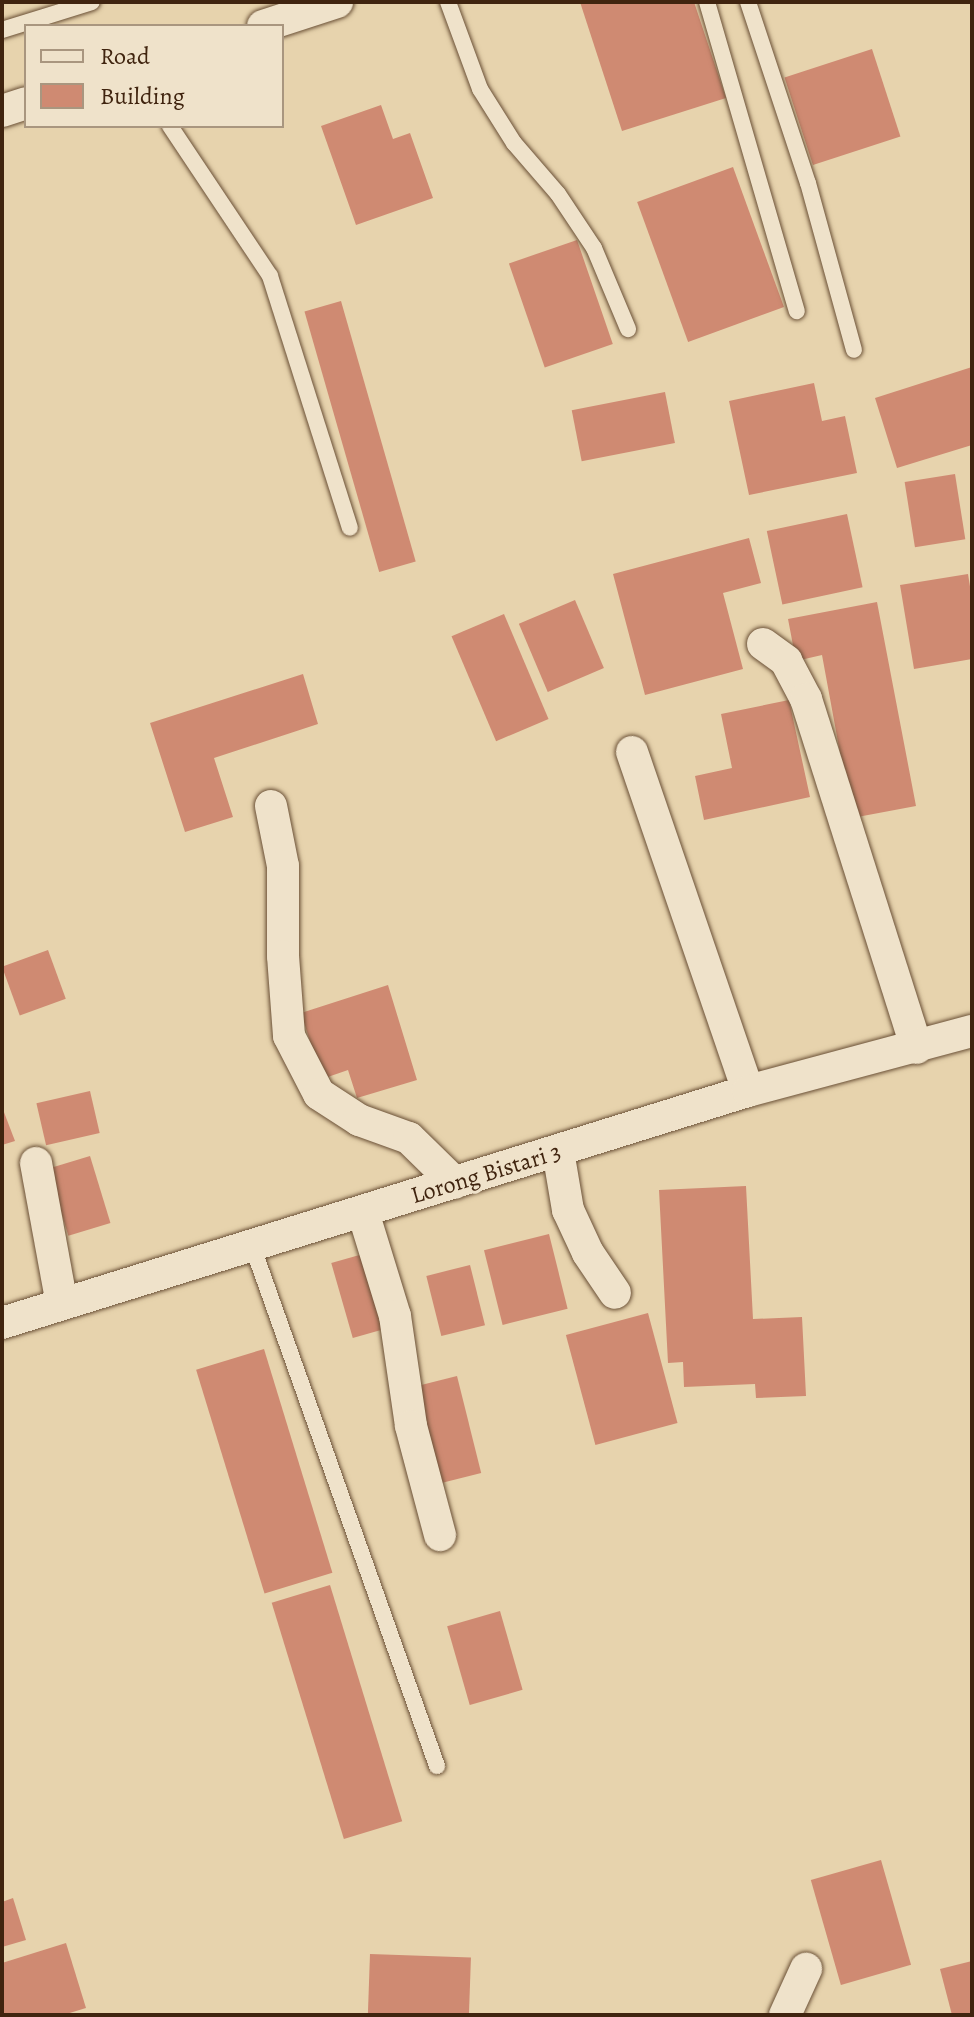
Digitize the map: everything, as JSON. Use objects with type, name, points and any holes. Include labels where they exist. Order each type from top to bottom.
[{"type":"street","points":[[269,24],[337,2]]},
{"type":"street","points":[[2,111],[24,104]]},
{"type":"street","points":[[763,644],[786,661],[806,699],[917,1048]]},
{"type":"street","points":[[632,752],[748,1091]]},
{"type":"street","points":[[271,806],[283,866],[283,956],[289,1036],[319,1094],[359,1120],[409,1138],[455,1183]]},
{"type":"street","name":"Lorong Bistari 3","points":[[2,1323],[748,1091],[972,1031]]},
{"type":"street","points":[[558,1151],[568,1210],[588,1253],[615,1293]]},
{"type":"street","points":[[36,1163],[62,1304]]},
{"type":"street","points":[[363,1212],[395,1316],[411,1426],[440,1535]]},
{"type":"street","points":[[785,2015],[806,1969]]},
{"type":"lane","points":[[2,30],[92,2]]},
{"type":"lane","points":[[448,2],[480,89],[514,143],[558,194],[594,248],[628,329]]},
{"type":"lane","points":[[707,2],[797,311]]},
{"type":"lane","points":[[748,2],[808,183],[854,350]]},
{"type":"lane","points":[[171,128],[270,276],[350,528]]},
{"type":"lane","points":[[252,1245],[437,1766]]},
{"type":"building","points":[[580,2],[694,2],[726,98],[622,131]]},
{"type":"building","points":[[872,49],[900,136],[813,165],[785,77]]},
{"type":"building","points":[[381,105],[393,139],[410,133],[433,198],[356,225],[321,126]]},
{"type":"building","points":[[733,167],[784,307],[688,342],[637,202]]},
{"type":"building","points":[[577,240],[613,344],[545,367],[509,263]]},
{"type":"building","points":[[341,301],[416,562],[379,572],[304,311]]},
{"type":"building","points":[[972,367],[972,445],[897,468],[875,398]]},
{"type":"building","points":[[814,383],[822,421],[845,416],[857,473],[749,495],[729,401]]},
{"type":"building","points":[[665,392],[675,443],[582,461],[572,410]]},
{"type":"building","points":[[955,474],[965,539],[915,547],[905,482]]},
{"type":"building","points":[[847,514],[863,587],[782,604],[767,531]]},
{"type":"building","points":[[749,538],[761,583],[723,593],[743,669],[645,695],[613,574]]},
{"type":"building","points":[[968,574],[972,599],[972,659],[914,669],[900,585]]},
{"type":"building","points":[[575,600],[604,668],[548,692],[519,624]]},
{"type":"building","points":[[877,602],[916,806],[852,818],[822,655],[796,661],[788,619]]},
{"type":"building","points":[[504,614],[549,719],[496,741],[452,636]]},
{"type":"building","points":[[303,674],[318,724],[214,758],[233,817],[185,832],[150,723]]},
{"type":"building","points":[[789,700],[810,797],[704,820],[695,776],[732,768],[721,714]]},
{"type":"building","points":[[48,950],[66,999],[20,1016],[2,967]]},
{"type":"building","points":[[388,985],[417,1080],[357,1098],[348,1070],[322,1079],[301,1013]]},
{"type":"building","points":[[90,1091],[100,1133],[46,1145],[36,1103]]},
{"type":"building","points":[[2,1107],[15,1141],[2,1145]]},
{"type":"building","points":[[90,1156],[110,1223],[68,1236],[48,1169]]},
{"type":"building","points":[[746,1186],[753,1319],[802,1317],[806,1396],[756,1398],[755,1384],[684,1387],[683,1362],[668,1363],[659,1190]]},
{"type":"building","points":[[549,1234],[568,1309],[503,1325],[484,1250]]},
{"type":"building","points":[[363,1254],[384,1329],[353,1338],[331,1263]]},
{"type":"building","points":[[470,1265],[485,1325],[441,1336],[426,1276]]},
{"type":"building","points":[[648,1313],[678,1423],[595,1445],[566,1335]]},
{"type":"building","points":[[264,1349],[332,1573],[265,1594],[196,1370]]},
{"type":"building","points":[[457,1376],[481,1473],[440,1483],[416,1386]]},
{"type":"building","points":[[330,1585],[402,1821],[344,1839],[272,1603]]},
{"type":"building","points":[[500,1611],[523,1690],[470,1705],[447,1626]]},
{"type":"building","points":[[881,1860],[911,1965],[841,1985],[811,1880]]},
{"type":"building","points":[[13,1898],[26,1940],[2,1947],[2,1902]]},
{"type":"building","points":[[66,1943],[86,2008],[63,2015],[2,2015],[2,1963]]},
{"type":"building","points":[[370,1954],[471,1958],[469,2015],[368,2015]]},
{"type":"building","points":[[972,1961],[972,2015],[952,2015],[940,1969]]}]
